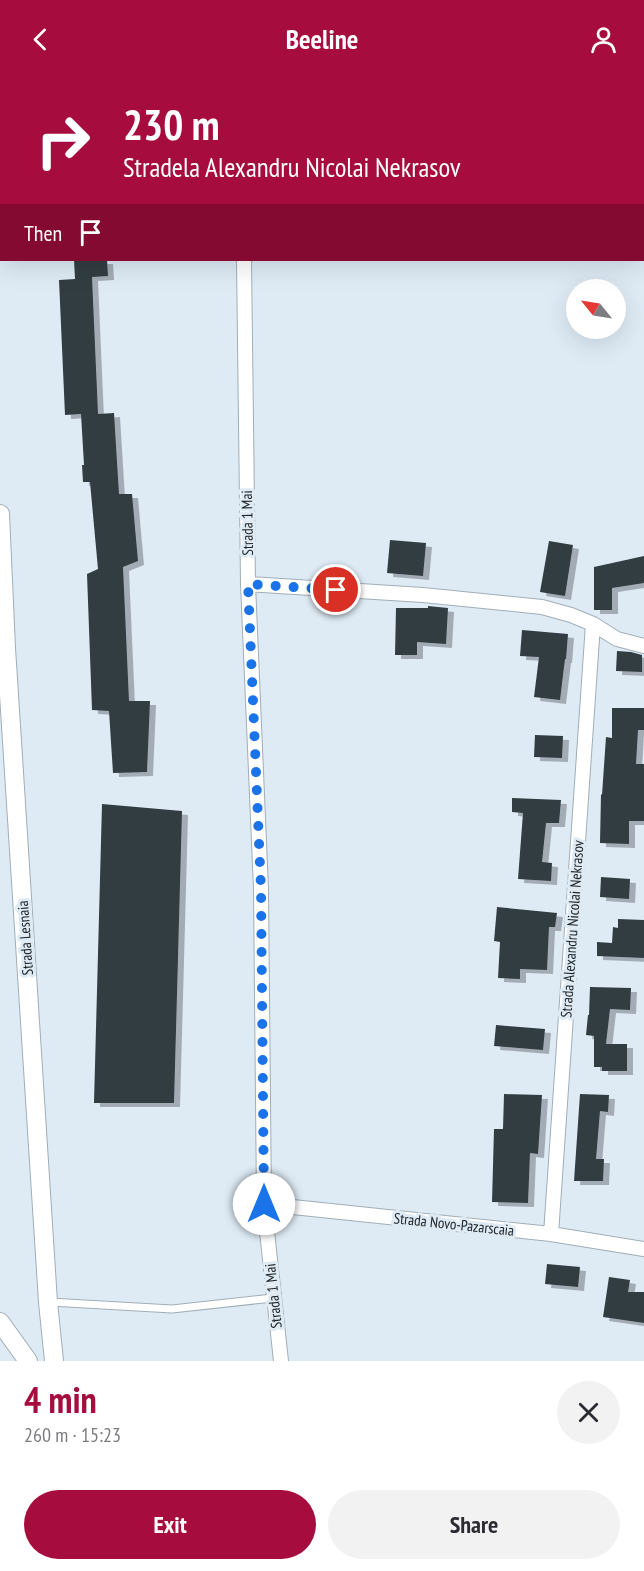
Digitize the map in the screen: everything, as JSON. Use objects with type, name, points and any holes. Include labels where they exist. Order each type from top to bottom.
[{"type":"street","name":"Strada 1 Mai","points":[[244,261],[248,584],[261,889],[264,1204],[281,1361]]},
{"type":"street","name":"Strada Lesnaia","points":[[0,514],[6,648],[48,1302],[54,1361]]},
{"type":"street","points":[[248,584],[423,595],[542,608],[571,615],[593,624],[617,639],[644,646]]},
{"type":"street","name":"Strada Alexandru Nicolai Nekrasov","points":[[551,1234],[593,624]]},
{"type":"street","name":"Strada Novo-Pazarscaia","points":[[264,1204],[551,1234],[644,1249]]},
{"type":"street","points":[[0,1322],[27,1361]]},
{"type":"lane","points":[[48,1302],[172,1309],[273,1298]]},
{"type":"building","points":[[74,261],[107,261],[108,276],[92,277],[98,414],[114,413],[119,494],[132,494],[138,561],[123,567],[129,701],[150,701],[147,772],[113,773],[109,711],[92,710],[87,574],[98,569],[90,482],[83,482],[81,414],[65,415],[59,280],[75,279]]},
{"type":"building","points":[[390,540],[426,543],[423,576],[387,573]]},
{"type":"building","points":[[549,541],[573,545],[565,596],[540,592]]},
{"type":"building","points":[[644,556],[644,583],[612,588],[612,610],[594,610],[594,567]]},
{"type":"building","points":[[428,606],[448,608],[446,644],[417,642],[417,655],[395,655],[396,608],[428,608]]},
{"type":"building","points":[[522,630],[568,634],[560,700],[534,697],[539,657],[520,656]]},
{"type":"building","points":[[617,651],[642,655],[642,672],[616,671]]},
{"type":"building","points":[[612,708],[644,708],[644,730],[638,730],[636,764],[644,764],[644,821],[629,821],[629,844],[600,843],[606,737],[612,738]]},
{"type":"building","points":[[535,735],[563,736],[562,758],[534,757]]},
{"type":"building","points":[[512,798],[561,800],[559,823],[546,823],[542,862],[552,863],[551,881],[518,879],[523,813],[512,812]]},
{"type":"building","points":[[102,804],[182,811],[174,1103],[94,1103]]},
{"type":"building","points":[[601,877],[630,879],[629,899],[600,897]]},
{"type":"building","points":[[497,907],[557,913],[555,927],[549,927],[547,970],[520,969],[520,979],[498,978],[500,942],[494,941]]},
{"type":"building","points":[[618,919],[644,920],[644,958],[597,956],[597,942],[612,943],[613,927],[618,928]]},
{"type":"building","points":[[590,987],[631,988],[630,1010],[610,1009],[606,1044],[627,1044],[627,1071],[602,1071],[602,1067],[594,1067],[594,1036],[586,1035]]},
{"type":"building","points":[[496,1025],[545,1029],[543,1050],[494,1046]]},
{"type":"building","points":[[504,1094],[542,1095],[538,1154],[530,1153],[528,1203],[492,1202],[494,1129],[503,1129]]},
{"type":"building","points":[[580,1094],[609,1095],[608,1112],[600,1111],[596,1159],[604,1159],[603,1181],[574,1181]]},
{"type":"building","points":[[547,1264],[580,1267],[578,1287],[545,1284]]},
{"type":"building","points":[[609,1277],[630,1280],[628,1292],[644,1292],[644,1323],[603,1317]]},
{"type":"route","points":[[264,1204],[261,889],[248,584],[336,590]]}]
